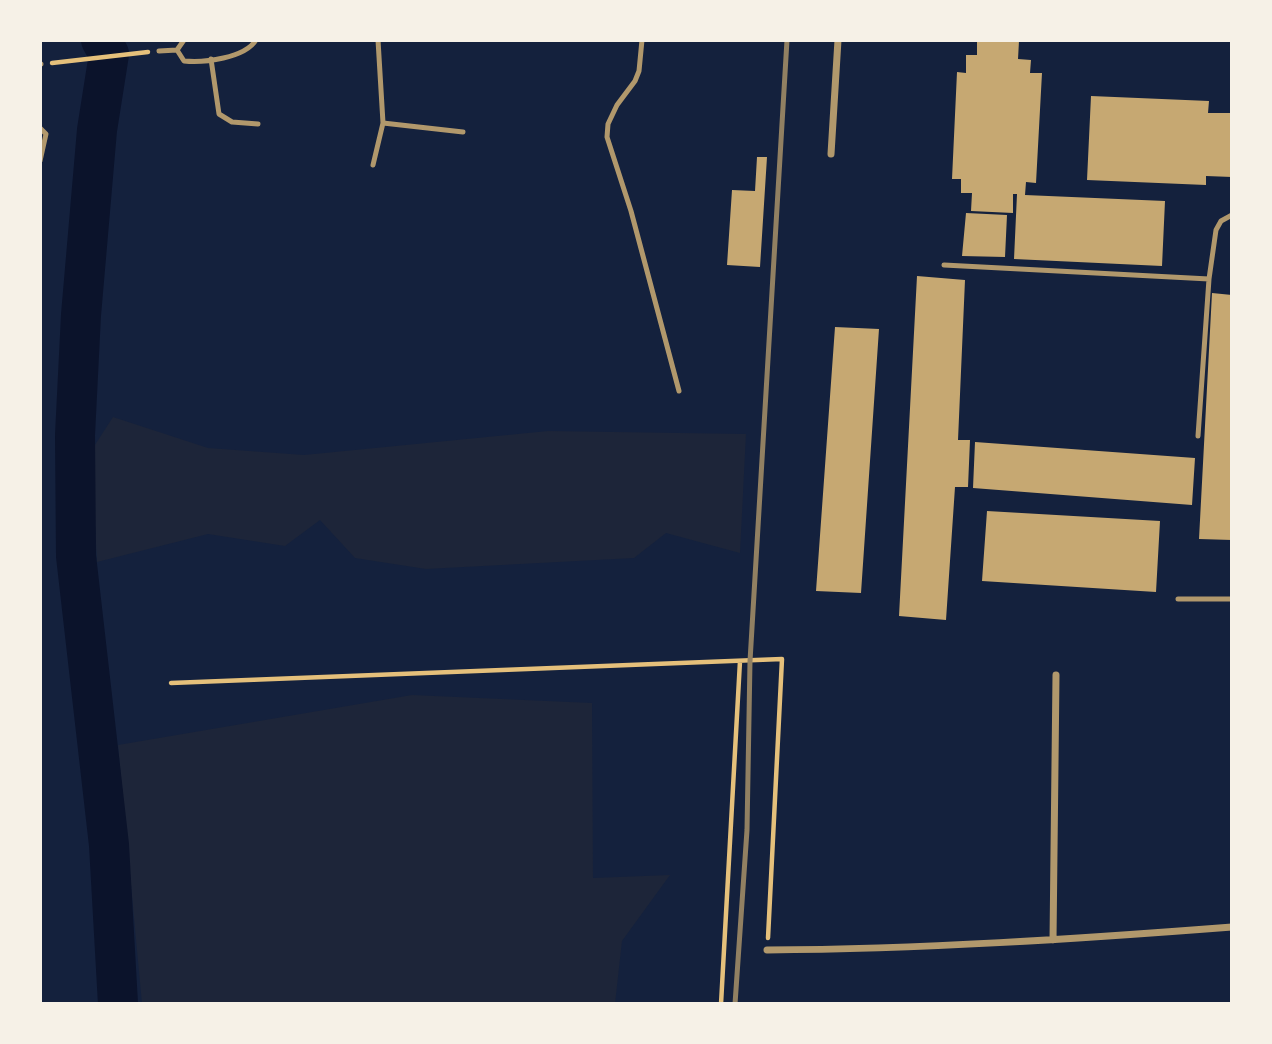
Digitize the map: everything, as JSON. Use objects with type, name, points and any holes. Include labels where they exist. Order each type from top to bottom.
[{"type":"street","points":[[831,154],[838,40]]},
{"type":"street","points":[[1053,940],[1056,675]]},
{"type":"street","points":[[767,950],[878,950],[1232,927]]},
{"type":"lane","points":[[177,50],[184,40]]},
{"type":"lane","points":[[177,50],[184,61],[211,59],[244,52],[256,40]]},
{"type":"lane","points":[[373,165],[383,123],[378,40]]},
{"type":"lane","points":[[642,40],[639,71],[635,82],[617,105],[608,124],[607,137],[631,211],[679,391]]},
{"type":"lane","points":[[159,51],[177,50]]},
{"type":"lane","points":[[211,59],[219,114],[232,122],[258,124]]},
{"type":"lane","points":[[383,123],[463,132]]},
{"type":"lane","points":[[40,128],[46,134],[40,161]]},
{"type":"lane","points":[[1198,436],[1209,279],[1216,230],[1221,221],[1232,215]]},
{"type":"lane","points":[[944,265],[1209,279]]},
{"type":"lane","points":[[1178,599],[1232,599]]},
{"type":"path","points":[[40,64],[159,51]]},
{"type":"path","points":[[171,682],[782,659],[767,950]]},
{"type":"path","points":[[721,1004],[740,661]]},
{"type":"shaded area","points":[[113,417],[208,448],[304,455],[548,431],[746,434],[740,553],[666,533],[634,558],[426,569],[355,558],[320,520],[285,546],[208,534],[97,562],[91,451]]},
{"type":"shaded area","points":[[412,695],[592,703],[593,878],[670,875],[622,941],[615,1004],[142,1004],[118,745]]},
{"type":"building","points":[[977,40],[1019,41],[1018,59],[1031,60],[1030,73],[1042,73],[1036,183],[1026,182],[1025,195],[1165,201],[1162,266],[1014,259],[1017,194],[1013,194],[1013,213],[971,211],[972,193],[961,193],[961,179],[952,179],[957,72],[966,73],[966,55],[977,55]]},
{"type":"building","points":[[1091,96],[1209,101],[1208,113],[1232,113],[1232,177],[1206,176],[1206,185],[1087,180]]},
{"type":"building","points":[[757,157],[767,157],[760,267],[727,265],[732,190],[755,191]]},
{"type":"building","points":[[966,213],[1007,215],[1005,257],[962,256]]},
{"type":"building","points":[[917,276],[965,280],[958,440],[970,440],[968,487],[955,487],[946,620],[899,616]]},
{"type":"building","points":[[1212,293],[1232,295],[1232,540],[1199,539]]},
{"type":"building","points":[[835,327],[879,329],[861,593],[816,591]]},
{"type":"building","points":[[975,442],[1195,458],[1192,505],[973,488]]},
{"type":"building","points":[[987,511],[1160,521],[1156,592],[982,581]]},
{"type":"waterway","points":[[101,40],[109,54],[97,130],[81,315],[75,435],[76,556],[109,845],[118,1004]]},
{"type":"railway","points":[[735,1004],[747,830],[750,661],[787,40]]}]
